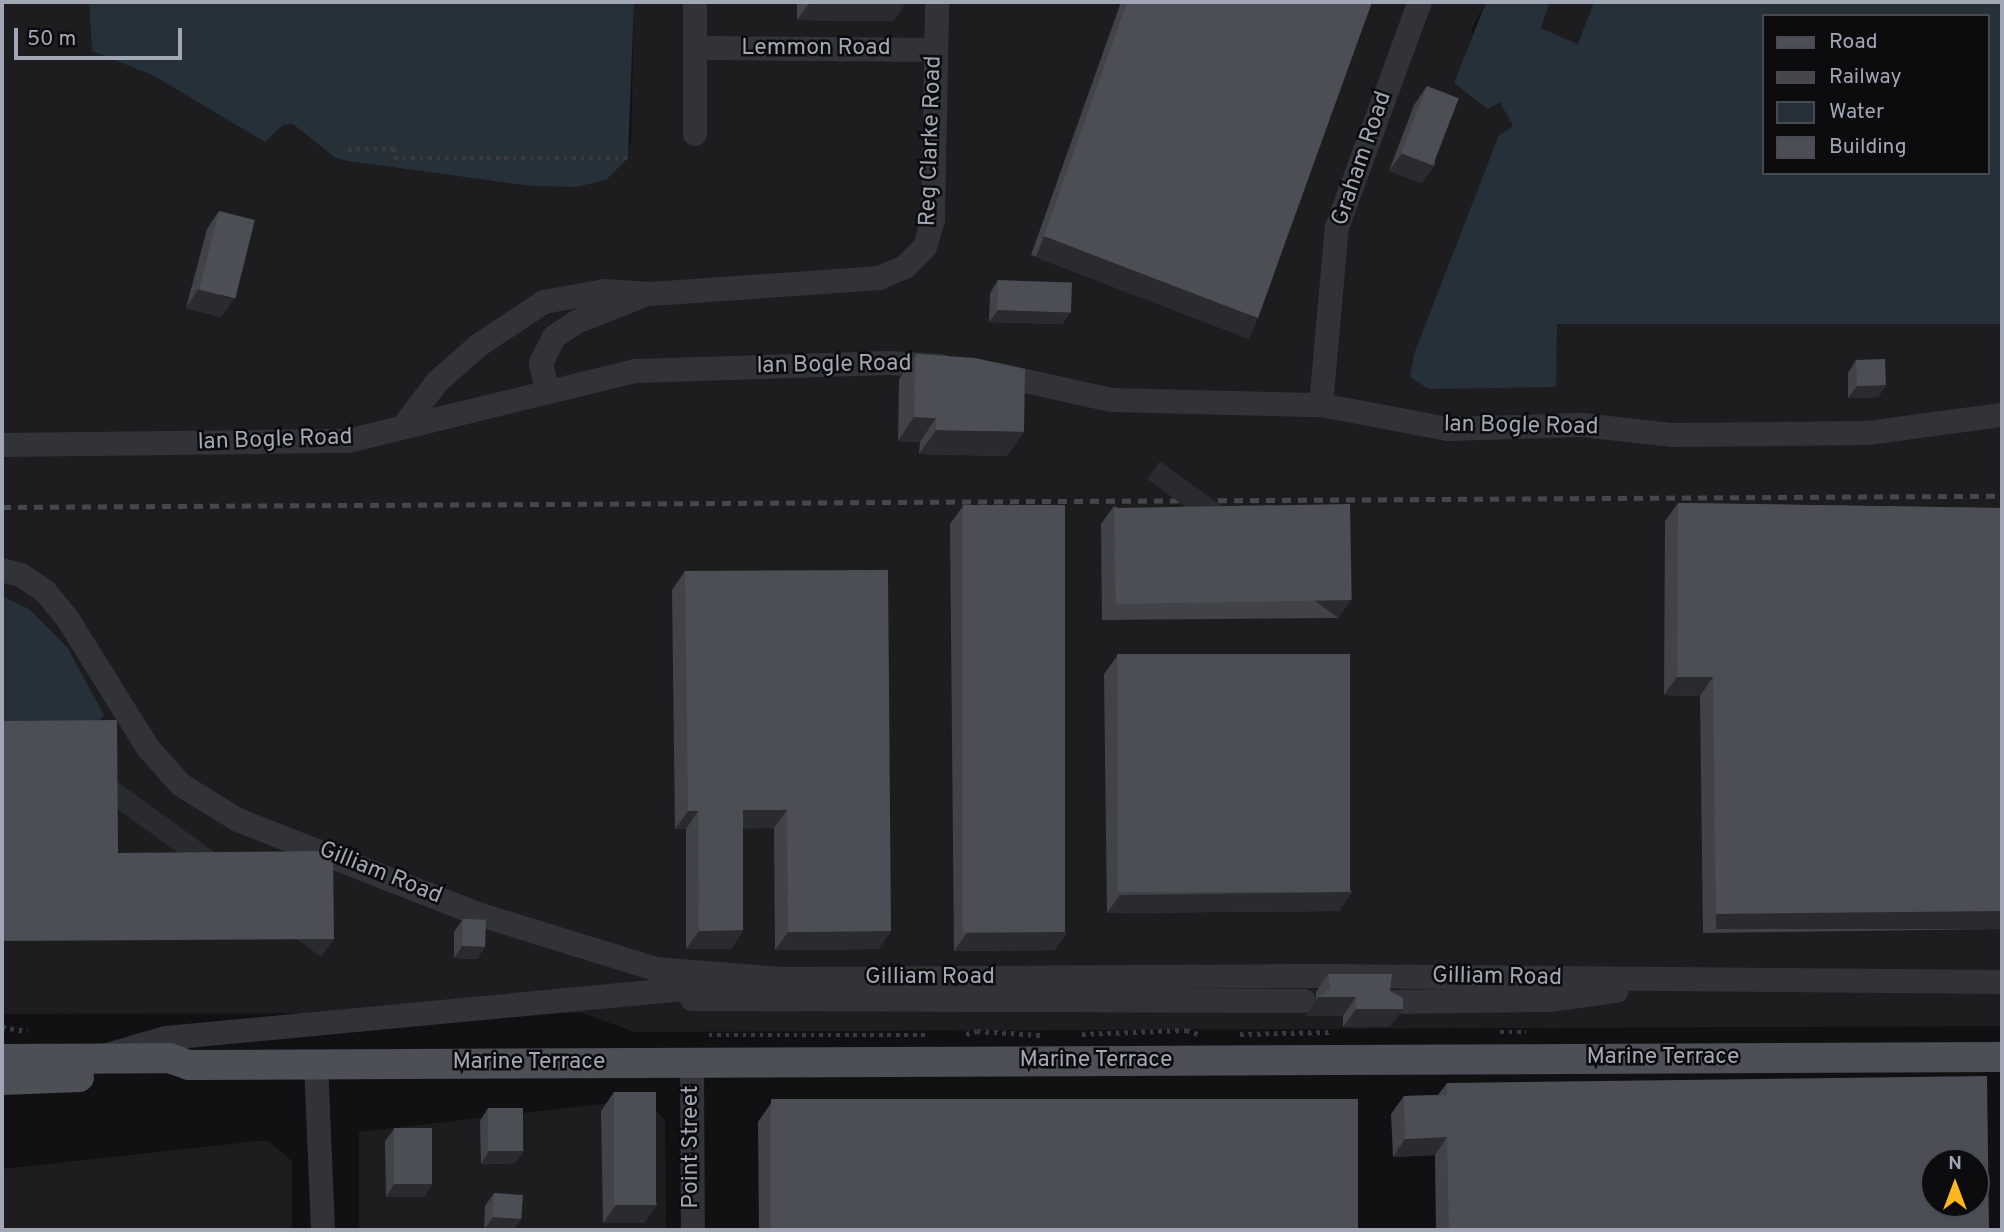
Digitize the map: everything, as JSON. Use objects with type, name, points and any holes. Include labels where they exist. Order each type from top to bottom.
[{"type":"main road","name":"Marine Terrace","points":[[8,1056],[169,1058],[189,1065],[2002,1057]]},
{"type":"main road","name":"Marine Terrace","points":[[2,1080],[177,1072],[189,1065]]},
{"type":"street","points":[[695,2],[695,134]]},
{"type":"street","name":"Reg Clarke Road","points":[[651,294],[879,278],[905,267],[925,247],[933,219],[937,2]]},
{"type":"street","name":"Graham Road","points":[[1321,405],[1337,227],[1420,2]]},
{"type":"street","name":"Lemmon Road","points":[[695,48],[936,50]]},
{"type":"street","points":[[402,428],[437,382],[523,312],[570,294],[651,294]]},
{"type":"street","points":[[547,391],[541,363],[554,337],[576,322],[651,294]]},
{"type":"street","name":"Ian Bogle Road","points":[[2,445],[296,444],[348,441],[636,371],[888,363],[966,369],[1111,400],[1321,405],[1448,429],[1582,425],[1673,435],[1868,433],[2002,415]]},
{"type":"street","name":"Gilliam Road","points":[[2,570],[21,575],[46,591],[69,621],[148,748],[181,785],[238,820],[481,915],[629,961],[693,974],[783,979],[1328,976],[2002,982]]},
{"type":"street","points":[[97,1059],[130,1045],[166,1038],[446,1009],[629,996],[783,979]]},
{"type":"street","points":[[1390,1002],[1550,1000],[1701,981]]},
{"type":"street","points":[[629,996],[725,1001],[1304,1001]]},
{"type":"street","points":[[316,1063],[323,1230]]},
{"type":"street","name":"Point Street","points":[[692,1064],[693,1230]]},
{"type":"path","points":[[348,149],[394,148],[394,158],[628,158]]},
{"type":"shaded area","points":[[2,2],[89,2],[92,51],[154,76],[265,142],[283,125],[293,124],[334,157],[347,161],[531,186],[576,187],[631,144],[634,2],[1486,2],[1471,30],[1513,126],[1499,135],[1494,153],[1557,324],[2002,324],[2002,1026],[634,1032],[583,1013],[2,1014]]},
{"type":"shaded area","points":[[1550,2],[1594,2],[1579,44],[1541,28]]},
{"type":"shaded area","points":[[645,1099],[665,1120],[666,1230],[359,1230],[359,1132]]},
{"type":"shaded area","points":[[267,1140],[292,1161],[292,1230],[2,1230],[2,1169]]},
{"type":"water","points":[[89,2],[634,2],[628,158],[606,180],[576,187],[531,186],[347,161],[334,157],[293,124],[283,125],[265,142],[154,76],[92,51]]},
{"type":"water","points":[[1486,2],[1550,2],[1541,28],[1578,44],[1594,2],[2002,2],[2002,324],[1557,324],[1556,387],[1429,389],[1410,377],[1414,354],[1499,135],[1513,126],[1500,102],[1488,109],[1454,83]]},
{"type":"water","points":[[2,596],[29,609],[67,647],[104,715],[86,733],[2,731]]},
{"type":"building","points":[[814,2],[905,2],[905,3]]},
{"type":"building","points":[[1127,2],[1372,2],[1258,318],[1044,236]]},
{"type":"building","points":[[1427,86],[1459,98],[1433,165],[1401,153]]},
{"type":"building","points":[[219,211],[255,220],[235,299],[199,290]]},
{"type":"building","points":[[998,280],[1072,283],[1071,313],[997,310]]},
{"type":"building","points":[[916,354],[975,358],[1025,369],[1024,432],[936,430],[936,418],[914,417]]},
{"type":"building","points":[[1885,359],[1886,385],[1857,386],[1856,360]]},
{"type":"building","points":[[1678,503],[2002,508],[2002,911],[1716,914],[1713,677],[1677,677]]},
{"type":"building","points":[[1350,504],[1352,600],[1116,604],[1114,508]]},
{"type":"building","points":[[963,505],[1065,505],[1065,932],[963,932]]},
{"type":"building","points":[[888,570],[891,931],[788,932],[787,810],[743,810],[743,930],[699,931],[698,811],[688,811],[685,571]]},
{"type":"building","points":[[1117,654],[1350,654],[1350,892],[1117,892]]},
{"type":"building","points":[[117,720],[118,853],[333,851],[334,939],[2,941],[2,721]]},
{"type":"building","points":[[463,919],[486,920],[485,947],[462,946]]},
{"type":"building","points":[[1328,974],[1392,974],[1390,991],[1403,998],[1403,1009],[1356,1009],[1356,997],[1318,997],[1330,989]]},
{"type":"building","points":[[1987,1076],[1988,1148],[1920,1148],[1920,1218],[1989,1218],[1989,1230],[1449,1230],[1447,1137],[1405,1139],[1404,1096],[1447,1095],[1447,1083]]},
{"type":"building","points":[[614,1092],[656,1092],[656,1205],[614,1205]]},
{"type":"building","points":[[771,1099],[1358,1099],[1358,1230],[771,1230]]},
{"type":"building","points":[[488,1108],[523,1108],[523,1151],[488,1151]]},
{"type":"building","points":[[394,1128],[432,1128],[432,1184],[394,1184]]},
{"type":"building","points":[[494,1193],[523,1195],[521,1219],[492,1217]]},
{"type":"railway","points":[[2,507],[2002,496]]}]
